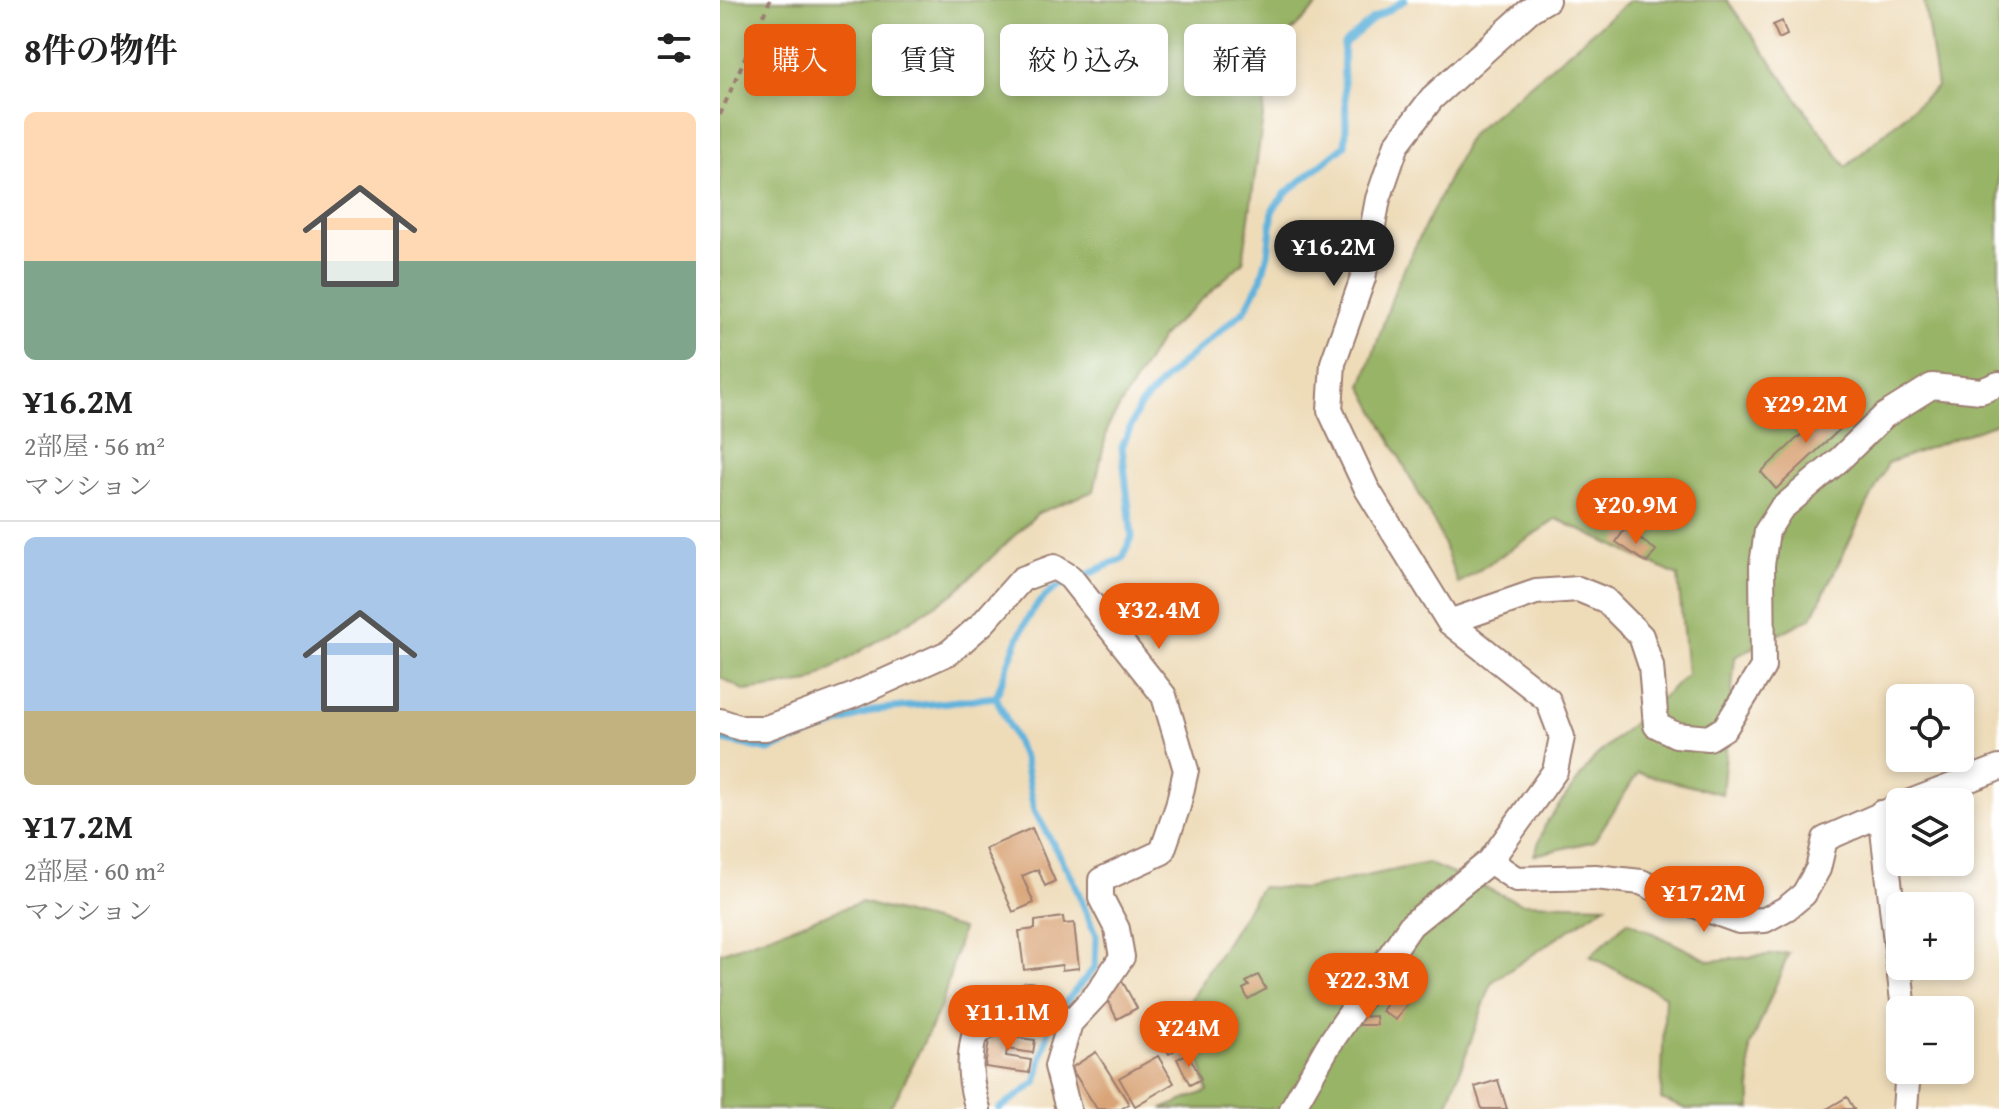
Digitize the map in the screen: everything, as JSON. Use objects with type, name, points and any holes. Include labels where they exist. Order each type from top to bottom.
[{"type":"street","points":[[1292,1109],[1328,1046],[1411,925],[1490,861],[1555,771],[1562,737],[1548,700],[1449,622],[1367,489],[1330,410],[1333,363],[1363,278],[1378,199],[1397,144],[1432,98],[1530,10],[1547,0]]},
{"type":"street","points":[[1449,622],[1536,592],[1578,589],[1605,600],[1641,636],[1651,666],[1656,725],[1676,735],[1709,738],[1725,728],[1763,667],[1762,565],[1767,531],[1781,509],[1839,460],[1884,416],[1932,386],[1981,391],[1999,384]]},
{"type":"street","points":[[720,721],[741,728],[766,728],[852,696],[950,652],[983,623],[1022,579],[1054,567],[1070,577],[1164,696],[1186,770],[1178,806],[1162,852],[1101,880],[1101,898],[1117,929],[1122,957],[1097,994],[1070,1023],[1057,1066],[1068,1109]]},
{"type":"street","points":[[1947,788],[1999,768]]},
{"type":"street","points":[[1490,861],[1516,879],[1595,877],[1641,882],[1739,921],[1765,920],[1804,894],[1818,869],[1825,839],[1886,812]]},
{"type":"street","points":[[1895,876],[1903,996]]},
{"type":"street","points":[[978,1109],[969,1079],[974,1036],[1029,995],[1070,1023]]},
{"type":"street","points":[[1905,1109],[1907,1084]]},
{"type":"path","points":[[720,115],[770,0]]},
{"type":"green space","points":[[720,0],[1323,0],[1296,27],[1296,24],[1184,24],[1184,96],[1266,96],[1243,262],[1163,335],[1108,426],[1094,491],[1038,513],[953,594],[810,682],[745,691],[720,677]]},
{"type":"green space","points":[[1630,0],[1727,0],[1846,167],[1937,87],[1924,0],[1999,0],[1999,422],[1888,463],[1812,617],[1735,657],[1722,794],[1638,773],[1594,841],[1534,855],[1546,823],[1596,756],[1687,675],[1678,576],[1557,519],[1458,584],[1439,532],[1362,386],[1398,281],[1470,135]]},
{"type":"green space","points":[[1427,863],[1521,903],[1606,905],[1492,982],[1446,1109],[1162,1109],[1208,1091],[1185,1008],[1261,887],[1305,889]]},
{"type":"green space","points":[[861,902],[962,929],[942,1004],[898,1095],[888,1109],[720,1109],[720,953]]},
{"type":"green space","points":[[1628,921],[1710,961],[1789,953],[1750,1047],[1751,1109],[1686,1109],[1661,1099],[1665,996],[1590,956]]},
{"type":"building","points":[[1782,21],[1787,35],[1779,39],[1773,25]]},
{"type":"building","points":[[1837,401],[1852,418],[1776,489],[1761,472]]},
{"type":"building","points":[[1625,529],[1656,550],[1647,563],[1616,542]]},
{"type":"building","points":[[1032,828],[1055,881],[1045,886],[1038,869],[1022,876],[1034,903],[1013,912],[985,849]]},
{"type":"building","points":[[1063,917],[1064,924],[1074,923],[1079,968],[1062,970],[1062,965],[1024,970],[1019,931],[1035,929],[1035,921]]},
{"type":"building","points":[[1412,964],[1422,971],[1416,981],[1405,973]]},
{"type":"building","points":[[1395,969],[1419,987],[1396,1020],[1382,1011],[1386,1005],[1376,998]]},
{"type":"building","points":[[1258,975],[1266,989],[1248,999],[1243,989],[1249,986],[1246,982]]},
{"type":"building","points":[[1121,979],[1137,1008],[1117,1019],[1102,989]]},
{"type":"building","points":[[1001,991],[1007,1001],[993,1008],[987,999]]},
{"type":"building","points":[[1165,1015],[1184,1045],[1169,1054],[1150,1024]]},
{"type":"building","points":[[1376,1016],[1377,1025],[1360,1025],[1359,1017]]},
{"type":"building","points":[[990,1034],[1035,1040],[1033,1053],[1007,1049],[1006,1056],[1031,1060],[1029,1073],[985,1067]]},
{"type":"building","points":[[1096,1052],[1129,1104],[1121,1109],[1097,1109],[1071,1068]]},
{"type":"building","points":[[1188,1053],[1201,1079],[1190,1085],[1177,1059]]},
{"type":"building","points":[[1158,1056],[1174,1083],[1135,1106],[1119,1078]]},
{"type":"building","points":[[1498,1080],[1507,1109],[1482,1109],[1475,1087]]},
{"type":"building","points":[[1847,1097],[1854,1109],[1827,1109]]},
{"type":"waterway","points":[[1078,579],[1123,558],[1132,537],[1122,447],[1139,407],[1174,370],[1245,310],[1261,279],[1268,254],[1273,209],[1286,193],[1345,145],[1344,44],[1373,19],[1405,0]]},
{"type":"waterway","points":[[999,1109],[1036,1083],[1051,1020],[1095,967],[1096,936],[1073,880],[1034,810],[1025,761],[996,697],[1021,631],[1030,616],[1040,602],[1066,583]]},
{"type":"waterway","points":[[720,739],[769,750],[874,710],[996,697]]}]
